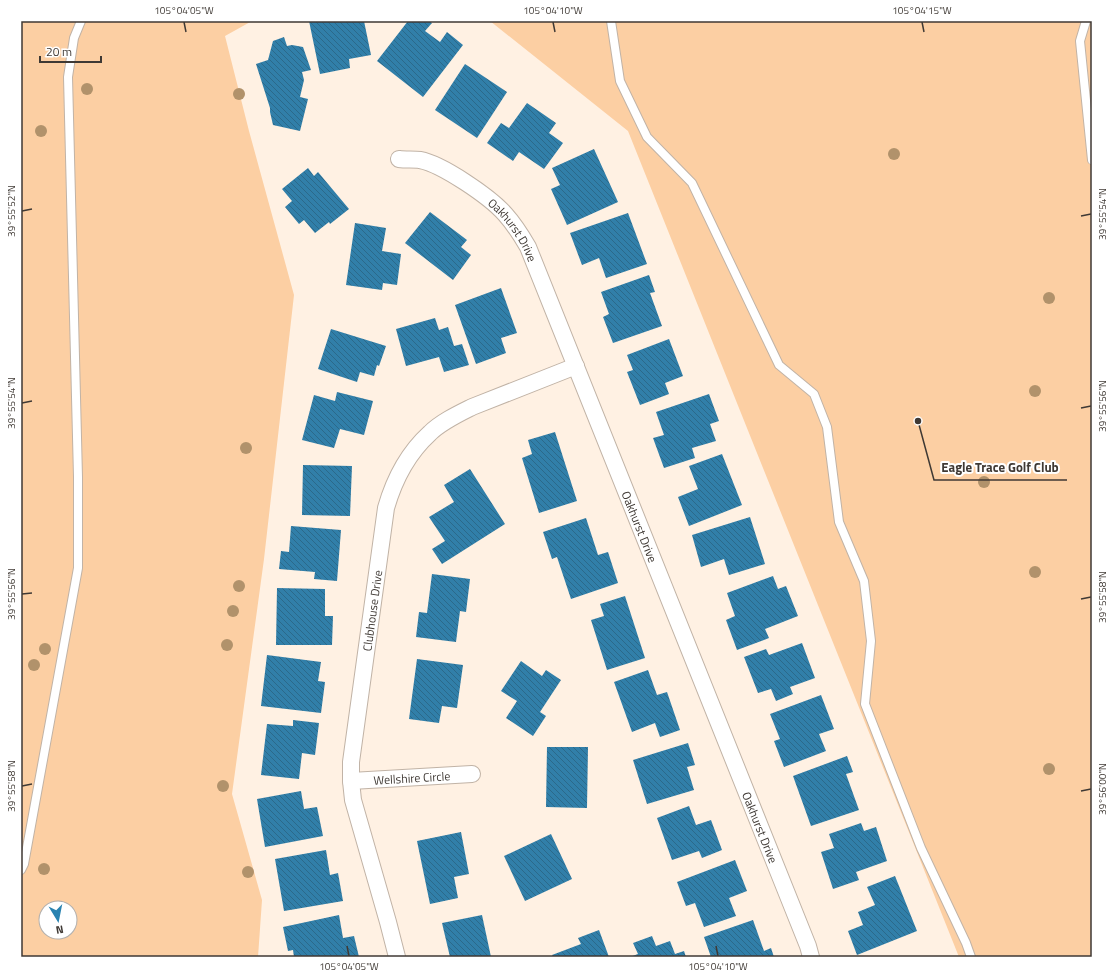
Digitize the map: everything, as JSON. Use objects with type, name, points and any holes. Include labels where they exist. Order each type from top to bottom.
[{"type":"street","name":"Oakhurst Drive","points":[[399,160],[420,160],[441,167],[456,176],[494,204],[508,218],[528,247],[808,946],[811,957]]},
{"type":"street","name":"Clubhouse Drive","points":[[397,957],[353,800],[351,781],[351,762],[386,508],[397,477],[407,459],[430,433],[472,407],[576,366]]},
{"type":"street","name":"Wellshire Circle","points":[[351,781],[472,774]]},
{"type":"lane","points":[[21,870],[25,856],[78,568],[78,477],[68,77],[74,38],[82,21]]},
{"type":"lane","points":[[611,21],[620,81],[647,137],[692,183],[780,365],[814,394],[827,427],[838,522],[864,581],[871,641],[865,704],[921,848],[966,943],[970,957]]},
{"type":"lane","points":[[1086,21],[1080,41],[1092,160]]},
{"type":"shaded area","points":[[21,21],[252,21],[225,36],[249,131],[294,295],[264,559],[232,794],[262,900],[258,957],[21,957]]},
{"type":"shaded area","points":[[490,21],[1092,21],[1092,957],[959,957],[628,131]]},
{"type":"building","points":[[309,21],[364,21],[371,55],[349,59],[350,68],[320,74]]},
{"type":"building","points":[[408,21],[429,21],[432,23],[425,31],[440,42],[447,32],[463,45],[423,97],[377,61]]},
{"type":"building","points":[[284,37],[287,46],[292,45],[303,47],[311,70],[302,72],[304,80],[300,97],[308,99],[300,131],[273,125],[270,108],[256,64],[268,60],[273,41]]},
{"type":"building","points":[[465,64],[507,92],[477,138],[435,110]]},
{"type":"building","points":[[527,103],[556,123],[549,133],[563,143],[544,169],[519,152],[513,161],[487,143],[501,123],[509,128]]},
{"type":"building","points":[[594,149],[618,202],[567,225],[551,189],[560,185],[552,168]]},
{"type":"building","points":[[308,168],[314,176],[318,172],[349,209],[330,224],[329,222],[315,233],[304,220],[299,224],[285,207],[292,201],[282,189]]},
{"type":"building","points":[[430,212],[467,240],[461,247],[471,255],[453,280],[405,243]]},
{"type":"building","points":[[628,213],[647,264],[606,278],[599,258],[582,265],[570,233]]},
{"type":"building","points":[[355,223],[386,228],[382,251],[401,254],[397,285],[383,283],[382,290],[346,285]]},
{"type":"building","points":[[649,275],[655,292],[650,293],[662,326],[613,343],[603,317],[609,314],[601,292]]},
{"type":"building","points":[[501,288],[517,333],[501,338],[506,353],[476,364],[455,305]]},
{"type":"building","points":[[435,318],[439,330],[448,327],[454,346],[462,344],[469,365],[444,372],[439,357],[406,366],[396,329]]},
{"type":"building","points":[[331,329],[386,346],[379,366],[377,365],[374,376],[360,372],[357,382],[318,369]]},
{"type":"building","points":[[669,339],[683,376],[665,383],[669,394],[640,405],[627,372],[633,370],[627,355]]},
{"type":"building","points":[[337,392],[373,401],[364,435],[340,429],[334,448],[302,440],[314,395],[335,401]]},
{"type":"building","points":[[709,394],[719,421],[710,424],[716,441],[692,448],[695,458],[664,468],[653,438],[664,435],[656,412]]},
{"type":"building","points":[[555,432],[577,501],[539,513],[522,458],[532,454],[528,440]]},
{"type":"building","points":[[722,454],[742,505],[689,526],[678,497],[698,489],[689,466]]},
{"type":"building","points":[[303,465],[352,466],[350,516],[302,515]]},
{"type":"building","points":[[470,469],[505,524],[442,564],[432,549],[445,541],[429,517],[454,502],[444,485]]},
{"type":"building","points":[[750,517],[765,564],[729,575],[724,559],[701,567],[692,535]]},
{"type":"building","points":[[586,518],[598,555],[608,552],[618,583],[571,599],[557,557],[552,559],[543,532]]},
{"type":"building","points":[[291,526],[341,530],[337,581],[314,579],[315,572],[279,569],[281,551],[289,552]]},
{"type":"building","points":[[432,574],[470,579],[466,612],[460,611],[456,642],[416,637],[419,612],[427,613]]},
{"type":"building","points":[[773,576],[778,589],[786,586],[798,616],[765,629],[769,638],[737,650],[726,620],[735,616],[727,593]]},
{"type":"building","points":[[277,588],[325,589],[325,616],[333,616],[332,645],[276,645]]},
{"type":"building","points":[[625,596],[645,658],[607,670],[591,620],[604,616],[600,604]]},
{"type":"building","points":[[802,643],[815,678],[790,687],[793,694],[776,701],[771,689],[758,693],[744,657],[766,649],[769,655]]},
{"type":"building","points":[[267,655],[321,662],[318,681],[325,682],[321,713],[261,706]]},
{"type":"building","points":[[417,659],[463,665],[457,708],[442,706],[439,723],[409,719]]},
{"type":"building","points":[[521,661],[542,676],[546,670],[561,680],[540,712],[546,716],[533,736],[506,718],[517,701],[501,691]]},
{"type":"building","points":[[648,670],[657,695],[667,692],[680,730],[660,737],[655,723],[632,732],[614,682]]},
{"type":"building","points":[[821,695],[834,729],[819,734],[826,751],[784,767],[774,741],[780,739],[770,714]]},
{"type":"building","points":[[293,720],[319,723],[315,755],[302,753],[299,779],[261,775],[267,724],[293,726]]},
{"type":"building","points":[[688,743],[695,765],[687,767],[694,790],[647,804],[633,760]]},
{"type":"building","points":[[547,747],[588,747],[587,808],[546,807]]},
{"type":"building","points":[[847,756],[853,772],[846,774],[859,810],[811,826],[793,776]]},
{"type":"building","points":[[301,791],[304,809],[317,807],[323,836],[265,847],[257,799]]},
{"type":"building","points":[[689,806],[696,825],[711,820],[722,850],[702,858],[699,851],[672,860],[657,818]]},
{"type":"building","points":[[861,823],[864,831],[876,827],[887,861],[856,872],[859,880],[833,889],[821,852],[834,848],[829,834]]},
{"type":"building","points":[[461,832],[469,874],[454,877],[458,898],[430,904],[417,841]]},
{"type":"building","points":[[551,834],[572,879],[525,901],[504,856]]},
{"type":"building","points":[[326,850],[330,875],[338,873],[343,901],[284,911],[275,859]]},
{"type":"building","points":[[735,860],[747,891],[729,898],[736,916],[704,927],[695,903],[686,906],[677,882]]},
{"type":"building","points":[[895,876],[917,931],[857,955],[848,931],[863,925],[858,912],[875,905],[867,887]]},
{"type":"building","points":[[339,915],[343,938],[354,936],[359,957],[294,957],[293,950],[288,951],[283,927]]},
{"type":"building","points":[[482,915],[491,957],[450,957],[442,923]]},
{"type":"building","points":[[753,920],[764,951],[771,948],[774,957],[711,957],[704,937]]},
{"type":"building","points":[[599,930],[609,957],[553,957],[552,955],[581,944],[578,938]]},
{"type":"building","points":[[652,936],[656,946],[670,941],[675,954],[684,951],[686,957],[630,957],[638,954],[633,943]]},
{"type":"place","name":"Eagle Trace Golf Club","points":[[918,421]]}]
